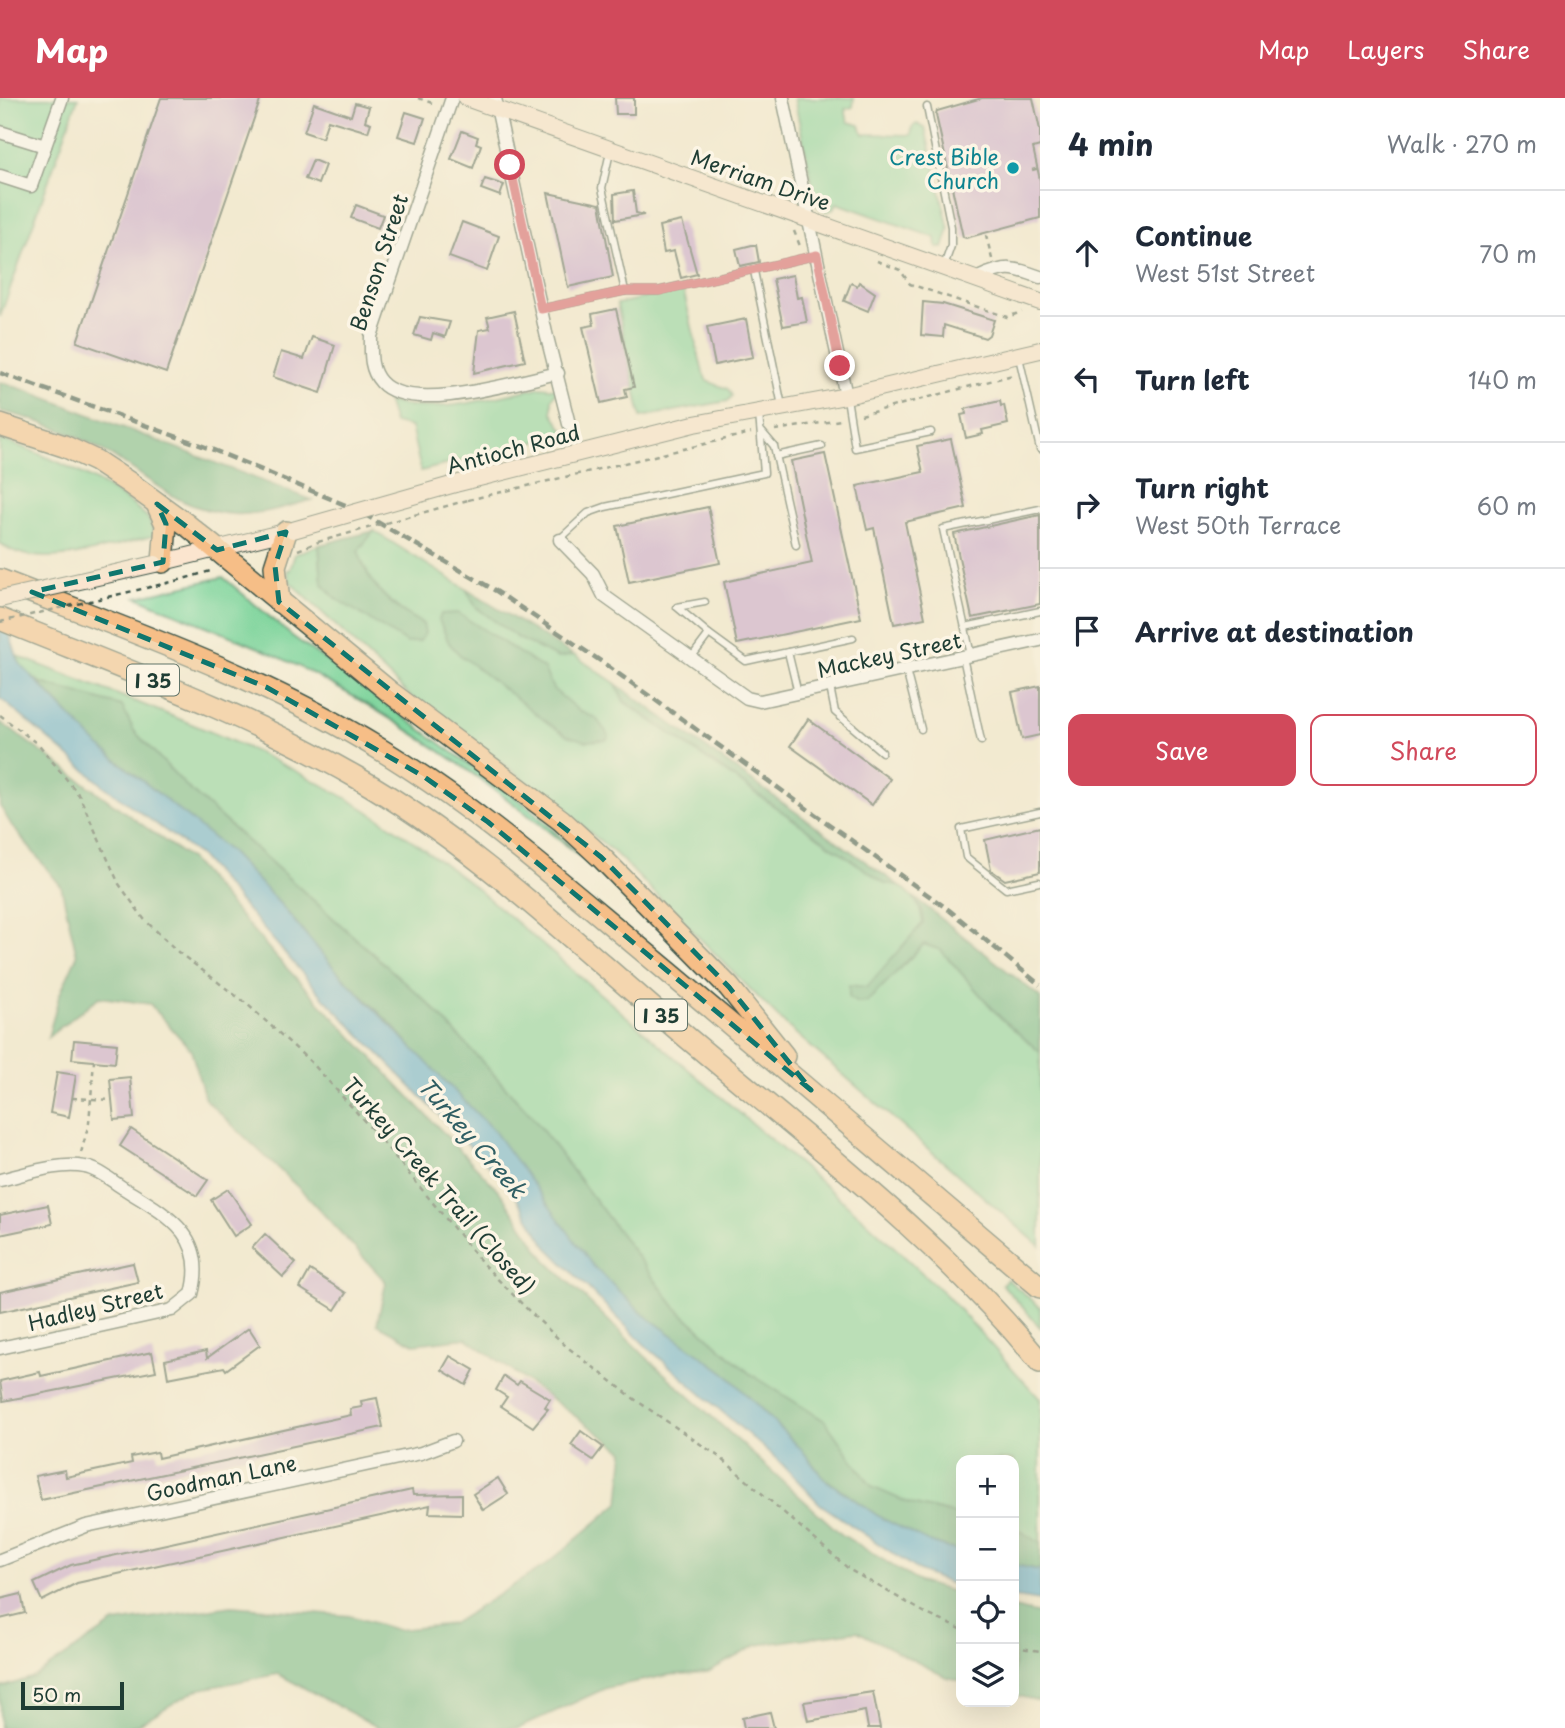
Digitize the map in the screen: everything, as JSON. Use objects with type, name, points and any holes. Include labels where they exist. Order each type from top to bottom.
[{"type":"highway","points":[[0,425],[43,438],[96,461],[217,550],[391,693],[512,781],[601,857],[729,987],[811,1090]]},
{"type":"highway","points":[[157,504],[166,524],[159,563]]},
{"type":"highway","points":[[279,602],[275,566],[290,531]]},
{"type":"highway","name":"I 35","points":[[0,580],[171,647],[310,709],[423,776],[488,822],[811,1090],[1040,1287]]},
{"type":"highway","name":"I 35","points":[[0,620],[180,691],[292,742],[358,778],[464,849],[898,1217],[973,1287],[1040,1362]]},
{"type":"main road","name":"Merriam Drive","points":[[466,98],[496,104],[611,149],[944,265],[978,278],[1033,306]]},
{"type":"main road","name":"Antioch Road","points":[[0,599],[217,550],[455,484],[694,424],[846,396],[1040,350]]},
{"type":"street","points":[[0,176],[32,186],[62,98]]},
{"type":"street","points":[[783,98],[846,396]]},
{"type":"street","name":"Benson Street","points":[[450,103],[371,336],[371,359],[375,374],[390,389],[408,396],[426,397],[480,390],[558,373]]},
{"type":"street","points":[[496,104],[569,424]]},
{"type":"street","points":[[0,132],[45,146]]},
{"type":"street","points":[[978,278],[999,269],[1013,267],[1040,277]]},
{"type":"street","points":[[560,540],[593,574],[604,596],[691,658]]},
{"type":"street","name":"Mackey Street","points":[[691,658],[747,698],[760,701],[1040,640]]},
{"type":"street","points":[[0,1180],[69,1165],[78,1166]]},
{"type":"street","name":"Hadley Street","points":[[0,1348],[172,1310],[193,1290],[197,1266],[193,1247],[185,1232],[139,1198],[89,1167],[78,1166]]},
{"type":"street","name":"Goodman Lane","points":[[0,1560],[86,1526],[421,1453],[453,1441]]},
{"type":"lane","points":[[927,107],[951,227],[951,246],[944,265]]},
{"type":"lane","points":[[611,149],[602,188],[625,291]]},
{"type":"lane","points":[[541,309],[625,291],[659,291],[817,255]]},
{"type":"lane","points":[[754,271],[782,408]]},
{"type":"lane","points":[[1019,355],[1040,449]]},
{"type":"lane","points":[[846,396],[855,447],[931,432]]},
{"type":"lane","points":[[560,540],[588,513],[605,507],[764,473],[758,412]]},
{"type":"lane","points":[[762,432],[774,446],[796,545]]},
{"type":"lane","points":[[776,456],[822,446]]},
{"type":"lane","points":[[981,741],[965,627],[943,529],[1040,509]]},
{"type":"lane","points":[[705,602],[677,607],[746,661],[853,638]]},
{"type":"lane","points":[[965,627],[1040,611]]},
{"type":"lane","points":[[691,658],[709,634]]},
{"type":"lane","points":[[788,652],[798,693]]},
{"type":"lane","points":[[906,670],[921,729]]},
{"type":"lane","points":[[830,687],[835,712],[883,752]]},
{"type":"lane","points":[[1040,812],[961,829],[966,857],[1006,889],[1040,882]]},
{"type":"path","points":[[418,98],[450,103]]},
{"type":"path","points":[[1032,170],[1040,168]]},
{"type":"path","points":[[783,227],[814,238]]},
{"type":"path","points":[[793,231],[801,249]]},
{"type":"path","points":[[986,235],[992,262]]},
{"type":"path","points":[[875,260],[900,270],[910,284],[1007,317],[1033,306]]},
{"type":"path","points":[[318,542],[468,500]]},
{"type":"path","points":[[0,620],[176,581]]},
{"type":"path","name":"Turkey Creek Trail (Closed)","points":[[0,715],[40,746],[79,796],[119,884],[144,919],[178,952],[247,1004],[313,1064],[377,1135],[484,1265],[530,1312],[566,1346],[637,1401],[721,1458],[850,1570],[929,1615],[956,1627]]},
{"type":"path","points":[[78,1166],[92,1101],[94,1061]]},
{"type":"path","points":[[72,1098],[112,1100]]},
{"type":"path","points":[[1019,1648],[1040,1651]]},
{"type":"highlighted area","points":[[157,504],[217,550],[286,532],[275,566],[279,602],[601,857],[729,987],[811,1090],[488,822],[423,776],[266,687],[32,592],[163,562],[166,524]]},
{"type":"green space","points":[[0,98],[78,98],[0,317]]},
{"type":"green space","points":[[794,98],[854,98],[853,107],[845,109],[848,122],[860,125],[863,134],[911,135],[912,127],[917,124],[925,128],[949,229],[943,248],[937,247],[936,238],[837,203],[834,209],[827,212],[817,206]]},
{"type":"green space","points":[[683,289],[703,373],[707,381],[728,389],[732,396],[728,401],[641,417],[617,304]]},
{"type":"green space","points":[[0,382],[312,500],[253,514],[233,514],[198,507],[169,494],[87,442],[45,424],[0,411]]},
{"type":"green space","points":[[541,387],[558,389],[552,399],[552,412],[566,434],[421,471],[411,427],[394,423],[387,401],[425,407],[444,406]]},
{"type":"green space","points":[[0,439],[57,461],[114,492],[148,518],[154,536],[54,557],[16,552],[0,543]]},
{"type":"green space","points":[[374,531],[466,589],[476,607],[518,638],[558,658],[574,655],[616,684],[624,702],[885,883],[906,891],[916,901],[923,923],[867,987],[867,1002],[923,944],[941,950],[1000,1017],[1040,1052],[1040,1246],[786,1025],[616,854],[540,791],[409,695],[290,582],[287,570],[290,570],[295,554],[319,545],[322,582],[423,624],[383,594],[363,564],[358,551]]},
{"type":"green space","points":[[374,531],[358,551],[363,564],[382,594],[400,610],[423,624],[425,633],[420,641],[407,643],[335,598],[322,583],[319,545]]},
{"type":"green space","points":[[223,577],[292,636],[531,809],[591,866],[526,813],[459,764],[353,696],[273,654],[137,597]]},
{"type":"green space","points":[[466,589],[573,655],[558,658],[518,638],[476,607]]},
{"type":"green space","points":[[458,613],[544,669],[553,689],[579,711],[596,718],[609,736],[606,740],[586,741],[566,735],[459,654],[449,643],[439,620],[441,614]]},
{"type":"green space","points":[[17,656],[183,720],[305,776],[395,828],[475,887],[866,1221],[947,1296],[1040,1399],[1040,1543],[1019,1531],[1019,1455],[956,1455],[956,1515],[911,1504],[872,1488],[833,1433],[749,1373],[676,1308],[530,1114],[431,1006],[188,788],[134,731],[122,706],[62,691],[34,678],[23,668]]},
{"type":"green space","points":[[38,682],[122,706],[134,731],[188,788],[431,1006],[530,1114],[676,1308],[749,1373],[825,1421],[872,1487],[911,1504],[956,1515],[956,1550],[929,1542],[881,1518],[823,1477],[802,1450],[724,1372],[643,1314],[594,1267],[396,1029],[334,968],[281,905],[230,852],[96,743]]},
{"type":"green space","points":[[616,684],[897,884],[886,884],[624,701]]},
{"type":"green space","points":[[0,722],[191,860],[277,958],[499,1191],[546,1260],[646,1357],[841,1534],[919,1582],[956,1593],[956,1680],[857,1631],[757,1645],[708,1672],[668,1675],[606,1688],[519,1728],[379,1728],[278,1674],[196,1690],[138,1724],[126,1728],[0,1728],[0,1688],[34,1677],[114,1623],[232,1606],[351,1616],[397,1630],[452,1624],[547,1564],[619,1503],[624,1451],[466,1338],[414,1344],[377,1324],[386,1282],[306,1195],[205,1099],[191,1050],[150,1004],[99,997],[48,1037],[59,996],[77,956],[61,886],[12,826],[0,806]]},
{"type":"green space","points":[[914,897],[1040,997],[1040,1052],[1000,1017],[941,950],[924,944],[867,1002],[858,1003],[849,998],[849,985],[867,987],[923,923],[922,911]]},
{"type":"green space","points":[[1007,1279],[1040,1307],[1040,1327],[1002,1284]]},
{"type":"green space","points":[[1019,1531],[1040,1543],[1040,1570],[1019,1566]]},
{"type":"green space","points":[[1019,1609],[1040,1614],[1040,1701],[1019,1696]]},
{"type":"water","name":"Turkey Creek","points":[[0,605],[19,663],[96,743],[230,852],[281,905],[334,968],[494,1131],[594,1267],[643,1314],[724,1372],[802,1450],[823,1478],[881,1518],[929,1542],[956,1550],[956,1586],[919,1571],[820,1504],[779,1461],[645,1345],[547,1247],[509,1186],[324,998],[200,856],[104,786],[0,698]]},
{"type":"water","points":[[1019,1566],[1040,1570],[1040,1601],[1019,1598]]},
{"type":"building","points":[[161,98],[261,98],[166,373],[77,342]]},
{"type":"building","points":[[615,98],[634,98],[634,114],[616,114]]},
{"type":"building","name":"Crest Bible Church","points":[[982,98],[1033,98],[1040,130],[1040,146],[1033,148],[1040,180],[1040,218],[966,238],[963,237],[936,115],[937,111]]},
{"type":"building","points":[[314,103],[351,116],[355,103],[369,107],[365,121],[371,123],[368,132],[328,120],[322,138],[304,132]]},
{"type":"building","points":[[406,112],[425,118],[417,142],[398,136]]},
{"type":"building","points":[[462,131],[478,137],[476,143],[481,145],[473,168],[451,159]]},
{"type":"building","points":[[313,160],[325,165],[318,184],[305,179]]},
{"type":"building","points":[[485,179],[504,185],[500,196],[481,189]]},
{"type":"building","points":[[633,191],[636,213],[644,215],[615,220],[614,194]]},
{"type":"building","points":[[548,193],[600,204],[613,277],[568,287]]},
{"type":"building","points":[[356,205],[383,215],[378,228],[351,218]]},
{"type":"building","points":[[682,221],[697,274],[681,278],[674,251],[664,253],[659,226]]},
{"type":"building","points":[[462,222],[499,236],[487,271],[449,257]]},
{"type":"building","points":[[756,245],[759,262],[740,266],[736,249]]},
{"type":"building","points":[[793,275],[797,298],[802,297],[807,322],[783,326],[773,279]]},
{"type":"building","points":[[859,282],[875,293],[868,311],[844,301],[851,283],[857,286]]},
{"type":"building","points":[[923,302],[943,304],[994,320],[989,335],[985,338],[944,325],[943,337],[921,335]]},
{"type":"building","points":[[616,309],[634,387],[625,389],[627,397],[601,403],[583,327],[594,325],[592,314]]},
{"type":"building","points":[[514,311],[525,361],[474,373],[479,330],[490,328],[487,317]]},
{"type":"building","points":[[420,317],[450,322],[445,337],[433,333],[431,340],[414,335]]},
{"type":"building","points":[[746,319],[753,357],[715,365],[707,327]]},
{"type":"building","points":[[312,337],[335,345],[321,393],[273,377],[281,352],[304,359]]},
{"type":"building","points":[[1000,401],[1001,406],[1004,405],[1008,424],[982,430],[983,434],[966,438],[961,415],[966,414],[965,409]]},
{"type":"building","points":[[951,439],[966,508],[905,522],[925,618],[894,624],[874,528],[867,530],[857,486],[923,472],[917,446]]},
{"type":"building","points":[[825,454],[861,618],[737,644],[724,582],[812,563],[791,461]]},
{"type":"building","points":[[708,507],[720,563],[629,582],[617,526]]},
{"type":"building","points":[[1040,515],[1040,604],[972,618],[954,534]]},
{"type":"building","points":[[1040,686],[1040,735],[1022,739],[1012,692]]},
{"type":"building","points":[[808,719],[890,779],[872,805],[790,746]]},
{"type":"building","points":[[1040,827],[1040,872],[1005,880],[991,870],[985,840]]},
{"type":"building","points":[[74,1040],[117,1044],[115,1063],[72,1059]]},
{"type":"building","points":[[57,1072],[76,1075],[69,1117],[50,1113]]},
{"type":"building","points":[[130,1077],[134,1118],[114,1120],[110,1079]]},
{"type":"building","points":[[131,1129],[208,1180],[197,1196],[120,1146]]},
{"type":"building","points":[[228,1189],[252,1224],[234,1236],[211,1200]]},
{"type":"building","points":[[48,1205],[52,1224],[0,1235],[0,1215]]},
{"type":"building","points":[[265,1234],[296,1263],[283,1277],[252,1248]]},
{"type":"building","points":[[133,1263],[138,1282],[0,1312],[0,1292]]},
{"type":"building","points":[[310,1270],[346,1293],[335,1310],[300,1288]]},
{"type":"building","points":[[249,1328],[260,1345],[226,1370],[224,1367],[168,1378],[165,1360],[206,1351],[207,1358]]},
{"type":"building","points":[[152,1352],[156,1371],[3,1401],[0,1381],[40,1372],[41,1376]]},
{"type":"building","points":[[450,1356],[474,1370],[466,1385],[442,1370]]},
{"type":"building","points":[[504,1376],[517,1385],[520,1381],[550,1399],[545,1407],[548,1409],[533,1427],[501,1406],[507,1397],[496,1390]]},
{"type":"building","points":[[377,1398],[383,1427],[41,1500],[35,1476],[65,1470],[66,1477],[132,1463],[131,1457],[157,1452],[158,1458],[351,1415],[350,1409],[362,1407],[361,1401]]},
{"type":"building","points":[[581,1431],[603,1447],[593,1460],[571,1445]]},
{"type":"building","points":[[498,1478],[508,1494],[483,1510],[473,1494]]},
{"type":"building","points":[[412,1490],[413,1495],[462,1494],[462,1514],[429,1513],[430,1505],[77,1583],[42,1601],[34,1583],[71,1565]]},
{"type":"building","points":[[21,1594],[25,1613],[0,1619],[0,1599]]},
{"type":"building","points":[[873,1692],[880,1728],[868,1728],[865,1711],[808,1721],[804,1702]]},
{"type":"building","points":[[770,1712],[774,1728],[744,1728],[742,1718]]},
{"type":"railway","points":[[0,373],[211,449],[355,509],[496,591],[602,662],[949,910],[1040,985]]},
{"type":"place","name":"Crest Bible Church","points":[[1013,168]]},
{"type":"route","points":[[510,165],[541,309],[625,291],[659,291],[817,255],[840,366]]}]
